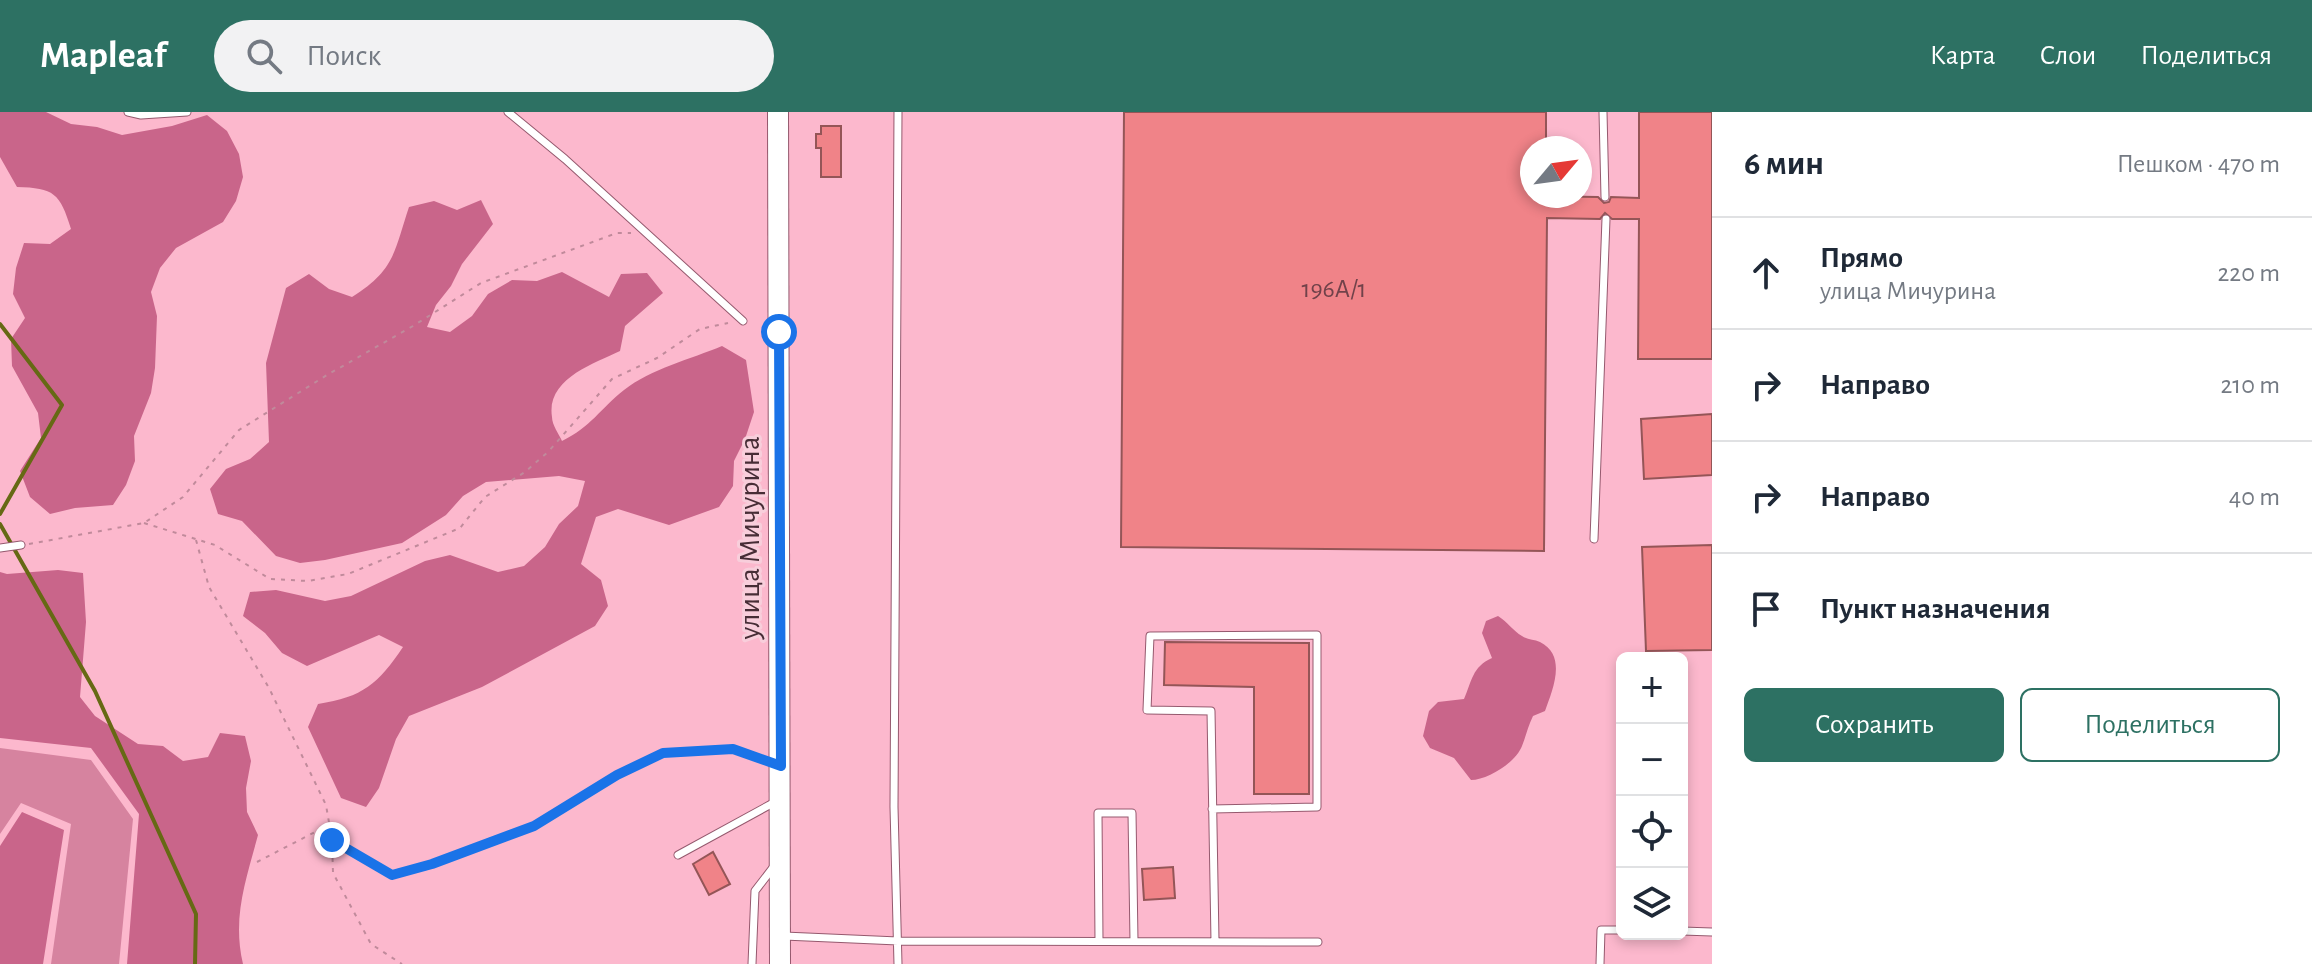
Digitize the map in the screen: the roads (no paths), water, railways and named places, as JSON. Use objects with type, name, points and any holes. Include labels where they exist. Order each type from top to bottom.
[{"type":"main road","name":"улица Мичурина","points":[[778,112],[780,964]]},
{"type":"lane","points":[[128,112],[141,115],[187,112]]},
{"type":"lane","points":[[508,112],[565,159],[743,321]]},
{"type":"lane","points":[[898,112],[894,807],[898,964]]},
{"type":"lane","points":[[1603,112],[1605,197]]},
{"type":"lane","points":[[1594,539],[1606,219]]},
{"type":"lane","points":[[2,547],[21,545]]},
{"type":"lane","points":[[1212,809],[1317,807],[1317,635],[1150,636],[1147,710],[1211,711],[1212,809],[1215,941]]},
{"type":"lane","points":[[678,855],[781,799]]},
{"type":"lane","points":[[1099,941],[1098,813],[1132,813],[1134,941]]},
{"type":"lane","points":[[752,964],[755,891],[781,858]]},
{"type":"lane","points":[[1600,964],[1601,930],[1616,930]]},
{"type":"lane","points":[[1688,931],[1712,932]]},
{"type":"lane","points":[[781,936],[898,941],[1318,942]]},
{"type":"waterway","points":[[0,324],[62,405],[0,514]]},
{"type":"waterway","points":[[0,524],[95,691],[196,914],[195,964]]}]
